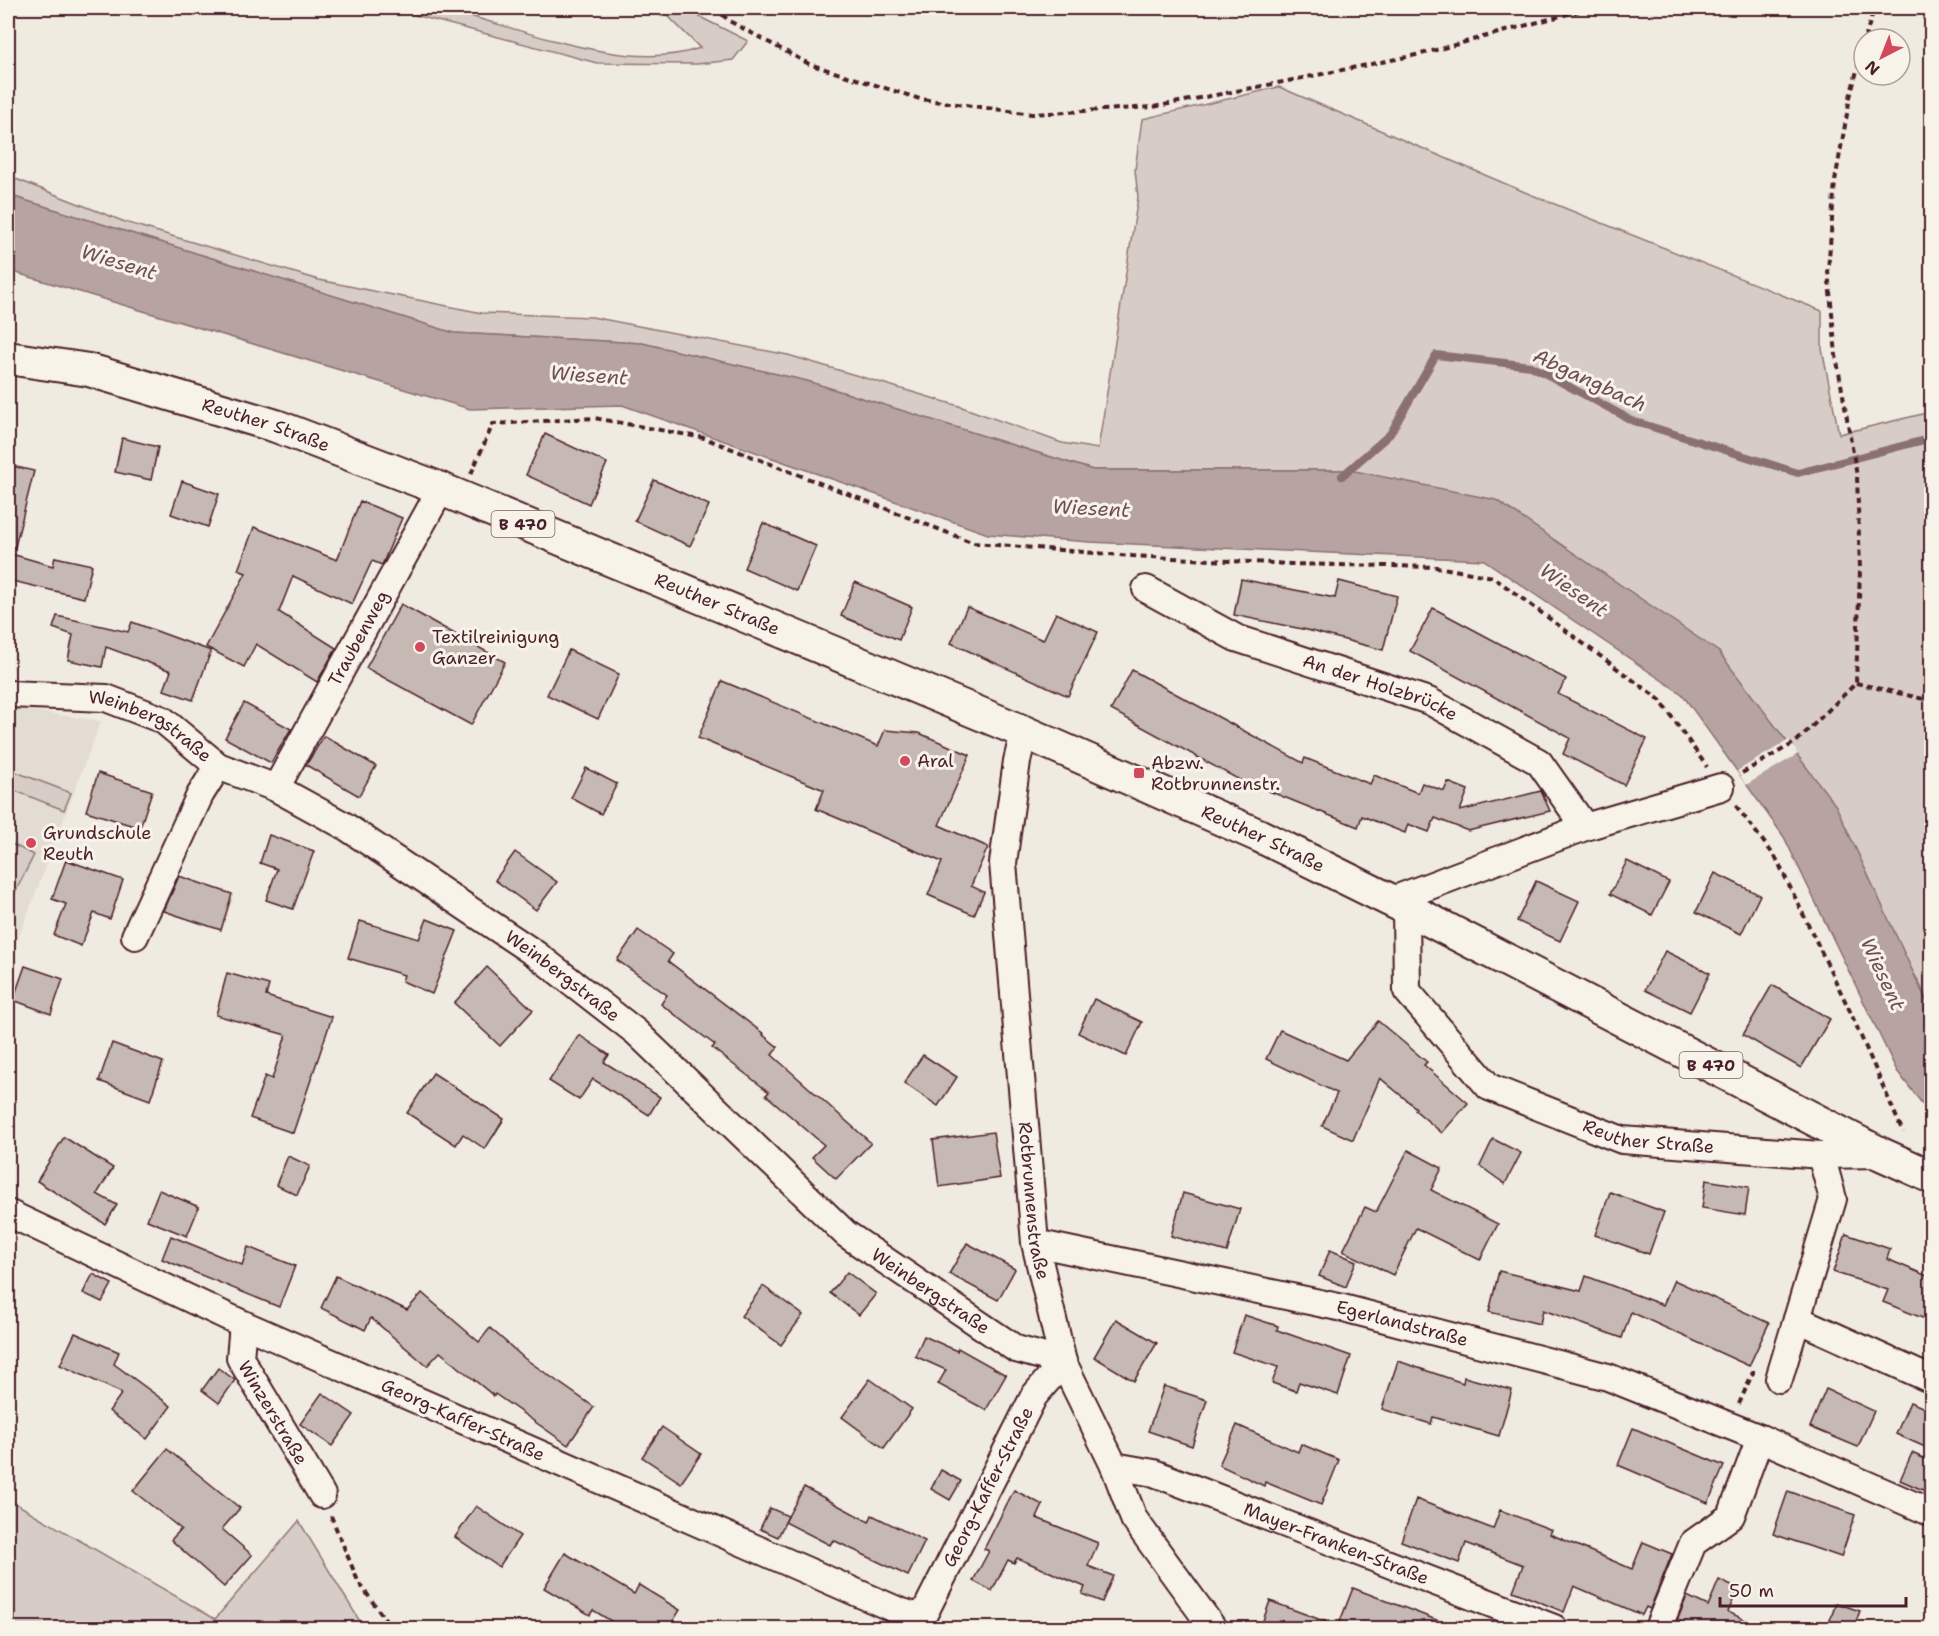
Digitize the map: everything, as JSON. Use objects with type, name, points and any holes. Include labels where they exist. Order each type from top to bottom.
[{"type":"main road","name":"Reuther Straße","points":[[8,358],[90,370],[276,426],[451,493],[1024,732],[1260,836],[1398,904],[1881,1154],[1926,1174]]},
{"type":"street","name":"Traubenweg","points":[[276,788],[451,493]]},
{"type":"street","name":"An der Holzbrücke","points":[[1146,589],[1236,638],[1429,701],[1539,762],[1586,827]]},
{"type":"street","name":"Weinbergstraße","points":[[8,694],[106,698],[163,720],[218,766],[276,788],[345,826],[424,878],[590,995],[636,1032],[846,1234],[1016,1349],[1063,1362]]},
{"type":"street","name":"Rotbrunnenstraße","points":[[1024,732],[1017,760],[1003,863],[1035,1243],[1063,1362],[1114,1466],[1134,1519],[1213,1629]]},
{"type":"street","points":[[135,936],[200,795],[218,766]]},
{"type":"street","points":[[1398,904],[1586,827],[1727,783]]},
{"type":"street","name":"Reuther Straße","points":[[1398,904],[1407,992],[1489,1087],[1622,1140],[1821,1155],[1881,1154]]},
{"type":"street","points":[[1779,1379],[1833,1198],[1821,1155]]},
{"type":"street","name":"Georg-Kaffer-Straße","points":[[8,1213],[243,1324],[925,1623],[1034,1396],[1063,1362]]},
{"type":"street","name":"Egerlandstraße","points":[[1035,1243],[1343,1308],[1608,1377],[1760,1438],[1932,1513]]},
{"type":"street","points":[[1797,1319],[1932,1380]]},
{"type":"street","name":"Winzerstraße","points":[[243,1324],[240,1358],[322,1496]]},
{"type":"street","points":[[1658,1629],[1693,1543],[1731,1516],[1760,1438]]},
{"type":"street","name":"Mayer-Franken-Straße","points":[[1114,1466],[1154,1473],[1554,1629]]},
{"type":"path","points":[[714,8],[731,22],[809,64],[920,99],[1032,114],[1153,107],[1197,99],[1421,54],[1590,8]]},
{"type":"path","points":[[1868,27],[1874,8]]},
{"type":"path","points":[[1727,783],[1796,742],[1856,683],[1860,570],[1857,476],[1847,432],[1836,355],[1828,271],[1834,181],[1853,87]]},
{"type":"path","points":[[451,493],[493,424],[594,418],[704,438],[974,543],[1132,556],[1290,564],[1437,567],[1493,577],[1660,700],[1727,783],[1776,858],[1926,1174]]},
{"type":"path","points":[[1856,683],[1932,701]]},
{"type":"path","points":[[1731,1426],[1753,1372],[1779,1379]]},
{"type":"path","points":[[322,1496],[358,1581],[391,1629]]},
{"type":"shaded area","points":[[420,6],[439,8],[570,44],[604,52],[638,56],[670,55],[700,48],[660,8],[689,8],[698,16],[748,41],[733,60],[697,64],[597,63],[388,8]]},
{"type":"shaded area","points":[[1279,87],[1527,193],[1822,311],[1822,349],[1839,434],[1931,412],[1931,1011],[1919,982],[1719,652],[1350,470],[1093,470],[807,381],[642,343],[454,333],[8,195],[8,172],[16,179],[125,222],[319,280],[482,313],[592,317],[788,355],[959,406],[1062,443],[1098,449],[1138,197],[1135,170],[1142,119]]},
{"type":"shaded area","name":"Grundschule Reuth","points":[[8,707],[101,721],[8,966]]},
{"type":"shaded area","points":[[8,769],[71,793],[64,810],[8,788]]},
{"type":"shaded area","points":[[8,842],[34,855],[8,906]]},
{"type":"shaded area","points":[[8,1499],[215,1619],[299,1521],[364,1628],[8,1628]]},
{"type":"water","name":"Wiesent","points":[[8,195],[454,333],[642,343],[807,381],[1093,470],[1350,470],[1496,500],[1719,652],[1836,806],[1931,1011],[1931,1115],[1897,1071],[1784,837],[1682,694],[1484,560],[1089,542],[988,534],[622,405],[470,409],[10,271],[8,270]]},
{"type":"pier","points":[[1789,740],[1798,754],[1746,785],[1737,771]]},
{"type":"building","points":[[545,434],[607,463],[589,504],[526,475]]},
{"type":"building","points":[[122,438],[158,447],[151,480],[115,472]]},
{"type":"building","points":[[8,465],[34,471],[15,547],[8,546]]},
{"type":"building","points":[[654,480],[709,505],[690,546],[635,521]]},
{"type":"building","points":[[182,481],[219,494],[208,527],[171,514]]},
{"type":"building","points":[[360,501],[402,518],[382,565],[372,561],[352,604],[293,576],[279,612],[336,648],[317,682],[256,644],[244,667],[206,647],[246,573],[238,570],[254,527],[337,560]]},
{"type":"building","points":[[763,523],[816,546],[797,591],[744,568]]},
{"type":"building","points":[[8,553],[53,566],[55,557],[92,565],[84,598],[8,580]]},
{"type":"building","points":[[1241,579],[1335,598],[1339,581],[1397,596],[1383,650],[1307,630],[1234,615]]},
{"type":"building","points":[[855,582],[912,607],[899,640],[841,616]]},
{"type":"building","points":[[401,604],[505,662],[471,725],[366,668]]},
{"type":"building","points":[[967,607],[1043,640],[1056,613],[1098,632],[1068,696],[951,643]]},
{"type":"building","points":[[1433,608],[1566,679],[1558,694],[1647,739],[1624,785],[1563,754],[1570,738],[1410,651]]},
{"type":"building","points":[[57,616],[128,632],[132,622],[211,651],[193,700],[164,690],[171,671],[106,647],[102,667],[68,660],[73,635],[53,628]]},
{"type":"building","points":[[569,650],[619,674],[598,719],[547,695]]},
{"type":"building","points":[[1132,670],[1303,763],[1305,758],[1370,784],[1374,775],[1418,793],[1422,783],[1444,791],[1448,782],[1468,790],[1460,811],[1541,791],[1550,811],[1468,831],[1435,818],[1429,832],[1408,824],[1405,833],[1362,816],[1358,827],[1259,787],[1258,790],[1111,710]]},
{"type":"building","points":[[722,681],[878,746],[885,730],[919,733],[970,755],[939,825],[988,847],[971,886],[984,892],[974,915],[928,895],[942,862],[816,809],[824,790],[698,738]]},
{"type":"building","points":[[244,703],[291,729],[271,763],[225,738]]},
{"type":"building","points":[[324,736],[376,766],[359,796],[306,765]]},
{"type":"building","points":[[586,768],[617,784],[601,814],[571,798]]},
{"type":"building","points":[[98,773],[152,791],[140,828],[86,811]]},
{"type":"building","points":[[269,835],[314,851],[293,909],[266,900],[277,869],[260,863]]},
{"type":"building","points":[[515,852],[557,882],[536,910],[495,880]]},
{"type":"building","points":[[66,860],[123,880],[110,919],[94,913],[81,946],[54,935],[66,904],[52,899]]},
{"type":"building","points":[[1627,861],[1669,882],[1652,915],[1610,894]]},
{"type":"building","points":[[1715,873],[1760,895],[1741,934],[1696,912]]},
{"type":"building","points":[[179,876],[232,894],[221,930],[164,911]]},
{"type":"building","points":[[1536,881],[1579,901],[1560,941],[1517,921]]},
{"type":"building","points":[[427,919],[457,931],[432,994],[402,981],[404,975],[348,958],[360,921],[419,939]]},
{"type":"building","points":[[638,930],[673,954],[668,961],[764,1034],[778,1047],[772,1055],[871,1143],[836,1179],[812,1157],[824,1145],[766,1095],[769,1092],[712,1048],[715,1045],[661,1004],[667,995],[617,960]]},
{"type":"building","points":[[1665,951],[1710,973],[1690,1012],[1645,990]]},
{"type":"building","points":[[25,966],[63,979],[51,1014],[13,1000]]},
{"type":"building","points":[[487,967],[533,1010],[500,1046],[454,1003]]},
{"type":"building","points":[[227,973],[269,985],[266,996],[332,1017],[293,1133],[250,1118],[265,1076],[272,1079],[286,1035],[216,1015]]},
{"type":"building","points":[[1772,985],[1830,1019],[1801,1068],[1743,1035]]},
{"type":"building","points":[[1094,999],[1142,1022],[1126,1056],[1078,1033]]},
{"type":"building","points":[[1378,1021],[1427,1062],[1424,1065],[1468,1103],[1442,1133],[1380,1078],[1353,1140],[1322,1126],[1337,1093],[1266,1059],[1280,1030],[1346,1060]]},
{"type":"building","points":[[579,1035],[609,1055],[604,1062],[660,1097],[649,1115],[593,1079],[579,1100],[549,1081]]},
{"type":"building","points":[[112,1043],[163,1062],[150,1100],[99,1081]]},
{"type":"building","points":[[923,1055],[957,1077],[938,1106],[904,1083]]},
{"type":"building","points":[[433,1073],[504,1119],[485,1149],[463,1134],[456,1145],[407,1113]]},
{"type":"building","points":[[993,1132],[1000,1178],[939,1187],[933,1140]]},
{"type":"building","points":[[64,1137],[113,1168],[97,1194],[117,1205],[105,1224],[37,1181]]},
{"type":"building","points":[[1493,1139],[1521,1153],[1505,1184],[1480,1166]]},
{"type":"building","points":[[1408,1150],[1442,1168],[1431,1190],[1498,1224],[1480,1260],[1416,1228],[1393,1275],[1343,1251],[1365,1207],[1376,1212]]},
{"type":"building","points":[[288,1156],[310,1166],[297,1195],[276,1185]]},
{"type":"building","points":[[1706,1180],[1749,1187],[1745,1215],[1702,1208]]},
{"type":"building","points":[[159,1190],[199,1207],[187,1236],[147,1220]]},
{"type":"building","points":[[1610,1192],[1664,1212],[1649,1254],[1595,1235]]},
{"type":"building","points":[[1183,1193],[1240,1209],[1227,1252],[1171,1236]]},
{"type":"building","points":[[1846,1234],[1890,1249],[1887,1259],[1932,1278],[1932,1322],[1883,1302],[1888,1290],[1833,1272]]},
{"type":"building","points":[[171,1236],[242,1265],[248,1247],[295,1266],[279,1307],[162,1259]]},
{"type":"building","points":[[967,1243],[1015,1269],[998,1300],[949,1274]]},
{"type":"building","points":[[1330,1250],[1356,1261],[1346,1287],[1319,1276]]},
{"type":"building","points":[[1499,1271],[1581,1291],[1586,1276],[1663,1305],[1674,1280],[1769,1323],[1749,1366],[1631,1312],[1622,1338],[1543,1310],[1540,1324],[1489,1312]]},
{"type":"building","points":[[847,1272],[876,1294],[859,1315],[830,1293]]},
{"type":"building","points":[[93,1274],[112,1284],[102,1302],[83,1293]]},
{"type":"building","points":[[336,1276],[407,1310],[422,1293],[479,1342],[490,1328],[524,1358],[594,1407],[568,1445],[495,1394],[494,1396],[440,1352],[427,1366],[371,1318],[365,1330],[321,1308]]},
{"type":"building","points":[[763,1286],[803,1315],[781,1345],[741,1316]]},
{"type":"building","points":[[1244,1315],[1278,1326],[1277,1330],[1351,1356],[1338,1395],[1299,1382],[1296,1391],[1272,1383],[1278,1367],[1232,1352]]},
{"type":"building","points":[[1116,1319],[1157,1343],[1134,1381],[1094,1357]]},
{"type":"building","points":[[75,1333],[119,1352],[114,1364],[171,1406],[147,1439],[109,1411],[122,1393],[60,1365]]},
{"type":"building","points":[[924,1336],[957,1351],[958,1348],[1006,1375],[986,1410],[938,1384],[946,1370],[915,1356]]},
{"type":"building","points":[[1398,1361],[1463,1383],[1464,1377],[1512,1390],[1499,1436],[1433,1417],[1431,1424],[1382,1409]]},
{"type":"building","points":[[218,1368],[235,1380],[219,1403],[202,1390]]},
{"type":"building","points":[[870,1379],[912,1409],[884,1448],[842,1417]]},
{"type":"building","points":[[1164,1386],[1207,1400],[1192,1446],[1148,1431]]},
{"type":"building","points":[[1826,1389],[1874,1411],[1858,1447],[1810,1427]]},
{"type":"building","points":[[322,1393],[354,1415],[332,1446],[300,1424]]},
{"type":"building","points":[[1910,1402],[1932,1411],[1932,1433],[1925,1447],[1896,1434]]},
{"type":"building","points":[[1237,1425],[1298,1452],[1301,1444],[1339,1460],[1321,1505],[1265,1482],[1264,1486],[1219,1465]]},
{"type":"building","points":[[662,1427],[701,1454],[681,1483],[642,1457]]},
{"type":"building","points":[[1633,1428],[1724,1466],[1708,1503],[1618,1465]]},
{"type":"building","points":[[167,1449],[240,1508],[222,1529],[252,1555],[224,1587],[171,1540],[181,1529],[133,1491]]},
{"type":"building","points":[[1912,1453],[1932,1462],[1932,1494],[1900,1480]]},
{"type":"building","points":[[941,1470],[961,1481],[950,1500],[931,1489]]},
{"type":"building","points":[[804,1487],[869,1522],[872,1515],[925,1541],[908,1576],[833,1540],[830,1545],[785,1522]]},
{"type":"building","points":[[1014,1490],[1043,1505],[1037,1518],[1098,1543],[1088,1566],[1113,1576],[1102,1602],[1082,1594],[1085,1587],[1017,1558],[1014,1563],[1008,1560],[992,1591],[973,1581],[989,1551],[984,1549]]},
{"type":"building","points":[[1788,1491],[1855,1515],[1841,1557],[1773,1534]]},
{"type":"building","points":[[1416,1499],[1493,1529],[1500,1510],[1552,1530],[1550,1534],[1632,1569],[1643,1542],[1672,1554],[1650,1609],[1646,1607],[1642,1615],[1574,1586],[1564,1612],[1513,1591],[1523,1565],[1466,1543],[1459,1563],[1401,1541]]},
{"type":"building","points":[[476,1506],[520,1536],[499,1567],[455,1537]]},
{"type":"building","points":[[770,1508],[788,1516],[778,1537],[760,1529]]},
{"type":"building","points":[[565,1553],[634,1594],[639,1585],[680,1610],[668,1629],[624,1629],[593,1610],[590,1615],[544,1588]]},
{"type":"building","points":[[1719,1580],[1738,1589],[1728,1612],[1765,1629],[1694,1629],[1677,1621],[1687,1596],[1708,1606]]},
{"type":"building","points":[[1353,1588],[1455,1627],[1455,1629],[1337,1629]]},
{"type":"building","points":[[1270,1601],[1337,1626],[1336,1629],[1260,1629]]},
{"type":"building","points":[[1836,1603],[1860,1611],[1853,1629],[1827,1629]]},
{"type":"waterway","name":"Abgangbach","points":[[1342,476],[1390,434],[1436,355],[1531,366],[1633,421],[1798,473],[1932,438]]},
{"type":"place","name":"Textilreinigung Ganzer","points":[[420,647]]},
{"type":"place","name":"Aral","points":[[905,761]]},
{"type":"place","name":"Abzw. Rotbrunnenstr.","points":[[1139,773]]},
{"type":"place","name":"Grundschule Reuth","points":[[31,843]]}]
